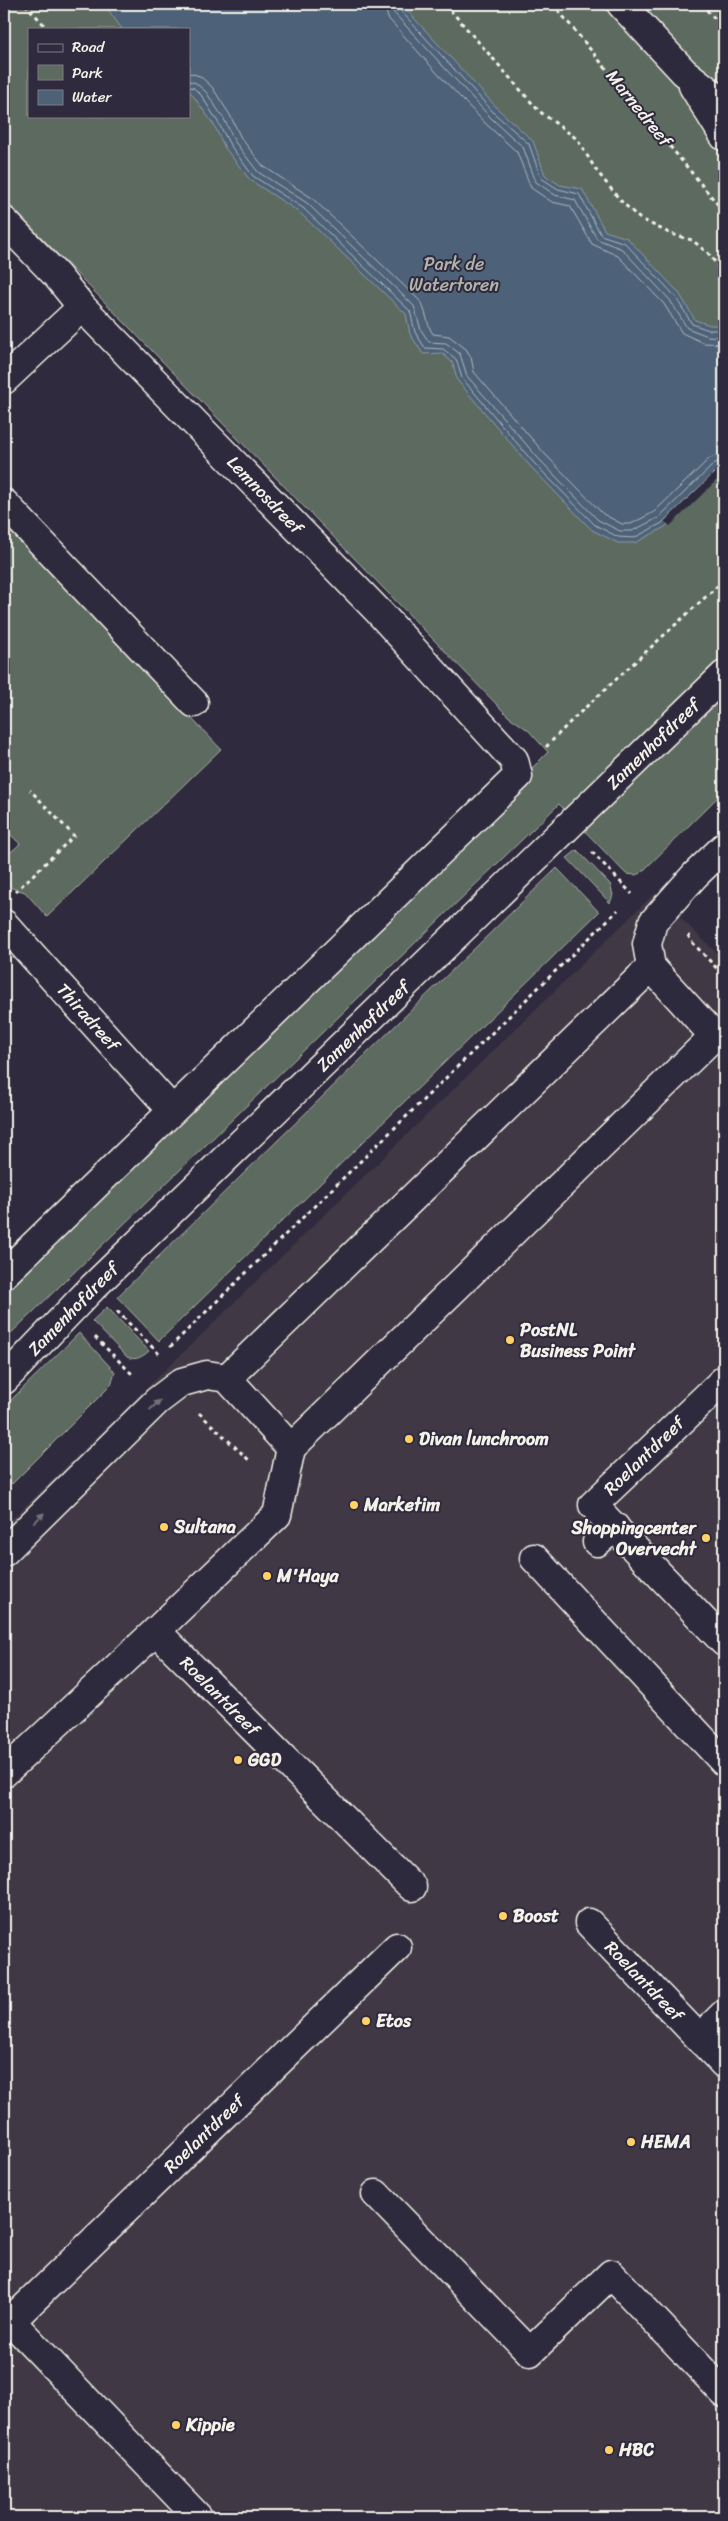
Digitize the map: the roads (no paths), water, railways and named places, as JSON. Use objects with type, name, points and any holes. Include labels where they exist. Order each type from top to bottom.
[{"type":"street","points":[[621,4],[684,72],[724,103]]},
{"type":"street","points":[[684,72],[724,136]]},
{"type":"street","name":"Lemnosdreef","points":[[4,221],[57,276],[82,306],[379,612],[514,760],[518,776],[172,1110]]},
{"type":"street","points":[[4,380],[82,306]]},
{"type":"street","points":[[4,503],[194,704]]},
{"type":"street","name":"Zamenhofdreef","points":[[4,1380],[93,1287],[724,675]]},
{"type":"street","points":[[4,1773],[156,1632],[277,1515],[291,1448],[714,1036],[651,967],[648,944],[653,922],[724,847]]},
{"type":"street","name":"Thiradreef","points":[[4,924],[172,1110]]},
{"type":"street","points":[[227,1378],[651,967]]},
{"type":"street","points":[[8,1260],[172,1110]]},
{"type":"street","points":[[4,1552],[158,1401],[182,1382],[207,1375],[227,1378],[291,1448]]},
{"type":"street","name":"Roelantdreef","points":[[724,1380],[593,1505],[606,1535],[724,1642]]},
{"type":"street","points":[[534,1558],[724,1762]]},
{"type":"street","name":"Roelantdreef","points":[[156,1632],[412,1887]]},
{"type":"street","name":"Roelantdreef","points":[[589,1923],[724,2064]]},
{"type":"street","name":"Roelantdreef","points":[[198,2517],[7,2317],[396,1947]]},
{"type":"street","points":[[700,2038],[724,2014]]},
{"type":"street","points":[[376,2194],[530,2352],[611,2274],[724,2393]]},
{"type":"water","points":[[104,4],[401,4],[499,110],[533,141],[545,175],[560,185],[582,189],[605,231],[627,238],[679,293],[695,320],[710,325],[724,325],[724,470],[665,527],[635,543],[618,543],[592,530],[530,466],[457,380],[453,363],[442,353],[423,354],[410,334],[406,314],[299,212],[250,180],[225,148],[214,125],[190,91],[190,28],[121,28]]},
{"type":"place","name":"PostNL Business Point","points":[[510,1340]]},
{"type":"place","name":"Divan lunchroom","points":[[409,1439]]},
{"type":"place","name":"Marketim","points":[[354,1505]]},
{"type":"place","name":"Sultana","points":[[164,1527]]},
{"type":"place","name":"Shoppingcenter Overvecht","points":[[706,1538]]},
{"type":"place","name":"M'Haya","points":[[267,1576]]},
{"type":"place","name":"GGD","points":[[238,1760]]},
{"type":"place","name":"Boost","points":[[503,1916]]},
{"type":"place","name":"Etos","points":[[366,2021]]},
{"type":"place","name":"HEMA","points":[[631,2142]]},
{"type":"place","name":"Kippie","points":[[176,2425]]},
{"type":"place","name":"HBC","points":[[609,2450]]},
{"type":"park label","name":"Park de Watertoren","points":[[454,274]]}]
